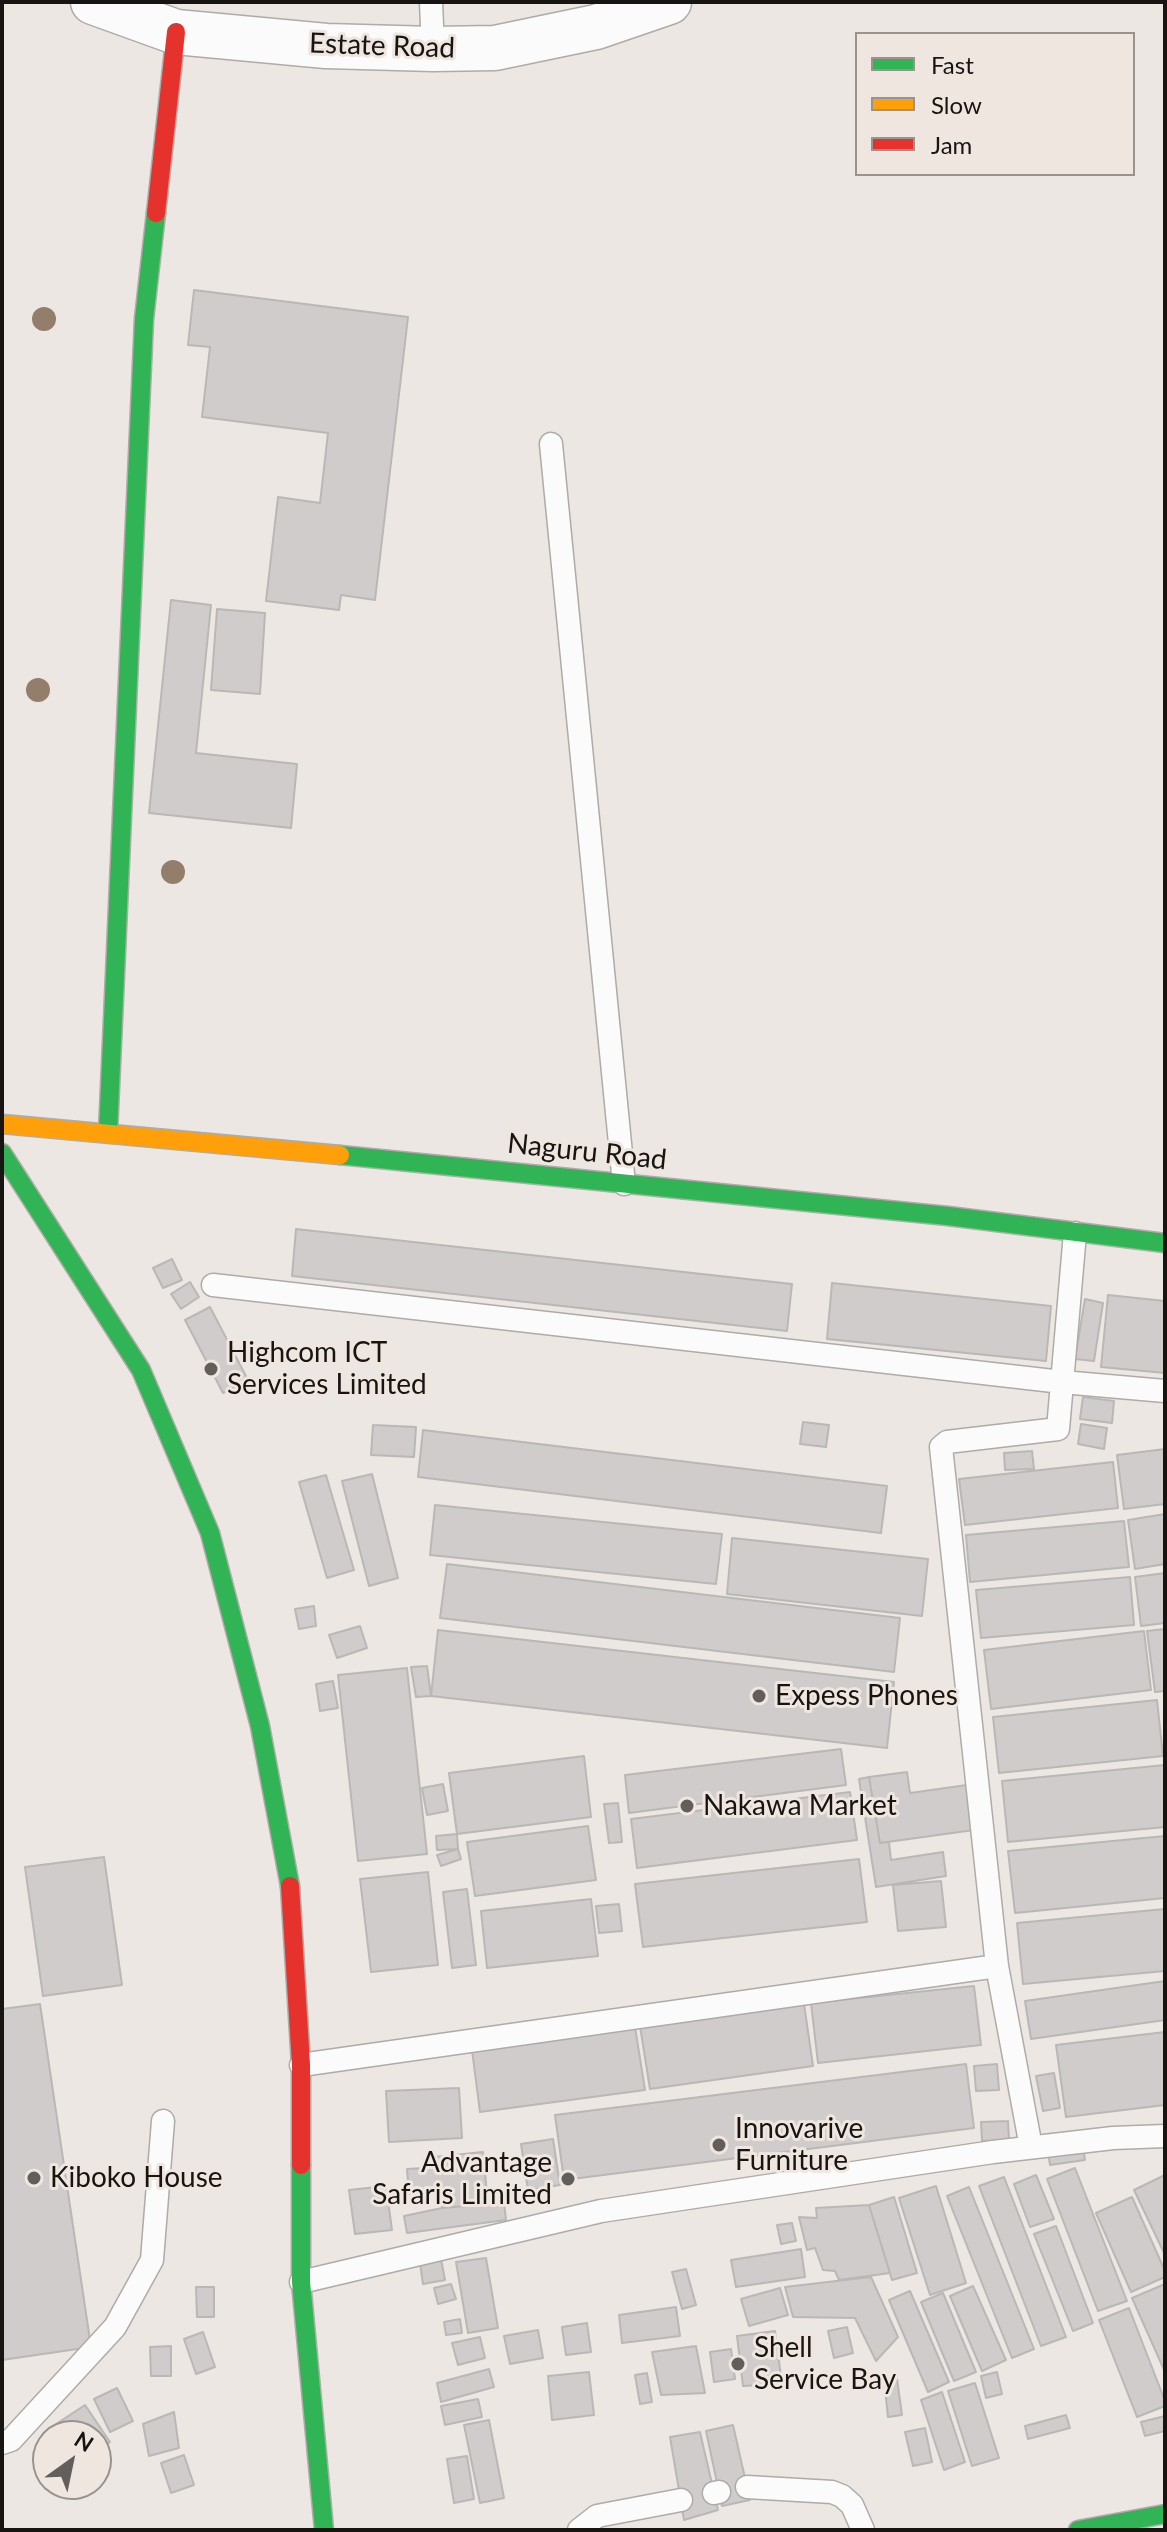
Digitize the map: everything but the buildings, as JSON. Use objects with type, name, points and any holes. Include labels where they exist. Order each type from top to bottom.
[{"type":"main road","points":[[108,1132],[144,319],[176,32]]},
{"type":"main road","name":"Naguru Road","points":[[2,1124],[948,1216],[1165,1243]]},
{"type":"main road","points":[[2,1153],[141,1370],[210,1533],[260,1726],[290,1887],[301,2065],[301,2282],[324,2530]]},
{"type":"main road","points":[[1078,2530],[1165,2514]]},
{"type":"street","name":"Estate Road","points":[[93,2],[176,32],[326,46],[433,49],[495,48],[596,27],[669,2]]},
{"type":"lane","points":[[431,2],[433,49]]},
{"type":"lane","points":[[551,444],[624,1184]]},
{"type":"lane","points":[[1031,2147],[997,1966],[941,1447],[947,1442],[1058,1429],[1075,1233]]},
{"type":"lane","points":[[213,1285],[1062,1382],[1165,1391]]},
{"type":"lane","points":[[301,2065],[997,1966]]},
{"type":"lane","points":[[2,2443],[11,2440],[115,2327],[152,2260],[163,2121]]},
{"type":"lane","points":[[301,2282],[601,2211],[1031,2147],[1165,2136]]},
{"type":"lane","points":[[747,2487],[832,2492],[852,2505],[863,2530]]},
{"type":"lane","points":[[579,2530],[597,2516],[681,2500]]},
{"type":"traffic: fast","points":[[108,1132],[144,319],[156,213]]},
{"type":"traffic: fast","points":[[2,1153],[141,1370],[210,1533],[260,1726],[290,1886]]},
{"type":"traffic: fast","points":[[340,1155],[948,1216],[1165,1243]]},
{"type":"traffic: fast","points":[[301,2165],[301,2282],[324,2530]]},
{"type":"traffic: fast","points":[[1078,2530],[1165,2514]]},
{"type":"traffic: slow","points":[[2,1124],[340,1155]]},
{"type":"traffic: jam","points":[[156,213],[176,32]]},
{"type":"traffic: jam","points":[[290,1886],[301,2065],[301,2165]]},
{"type":"place","name":"Highcom ICT Services Limited","points":[[211,1369]]},
{"type":"place","name":"Expess Phones","points":[[759,1696]]},
{"type":"place","name":"Nakawa Market","points":[[687,1806]]},
{"type":"place","name":"Innovarive Furniture","points":[[719,2145]]},
{"type":"place","name":"Kiboko House","points":[[34,2178]]},
{"type":"place","name":"Advantage Safaris Limited","points":[[568,2179]]},
{"type":"place","name":"Shell Service Bay","points":[[738,2364]]}]
